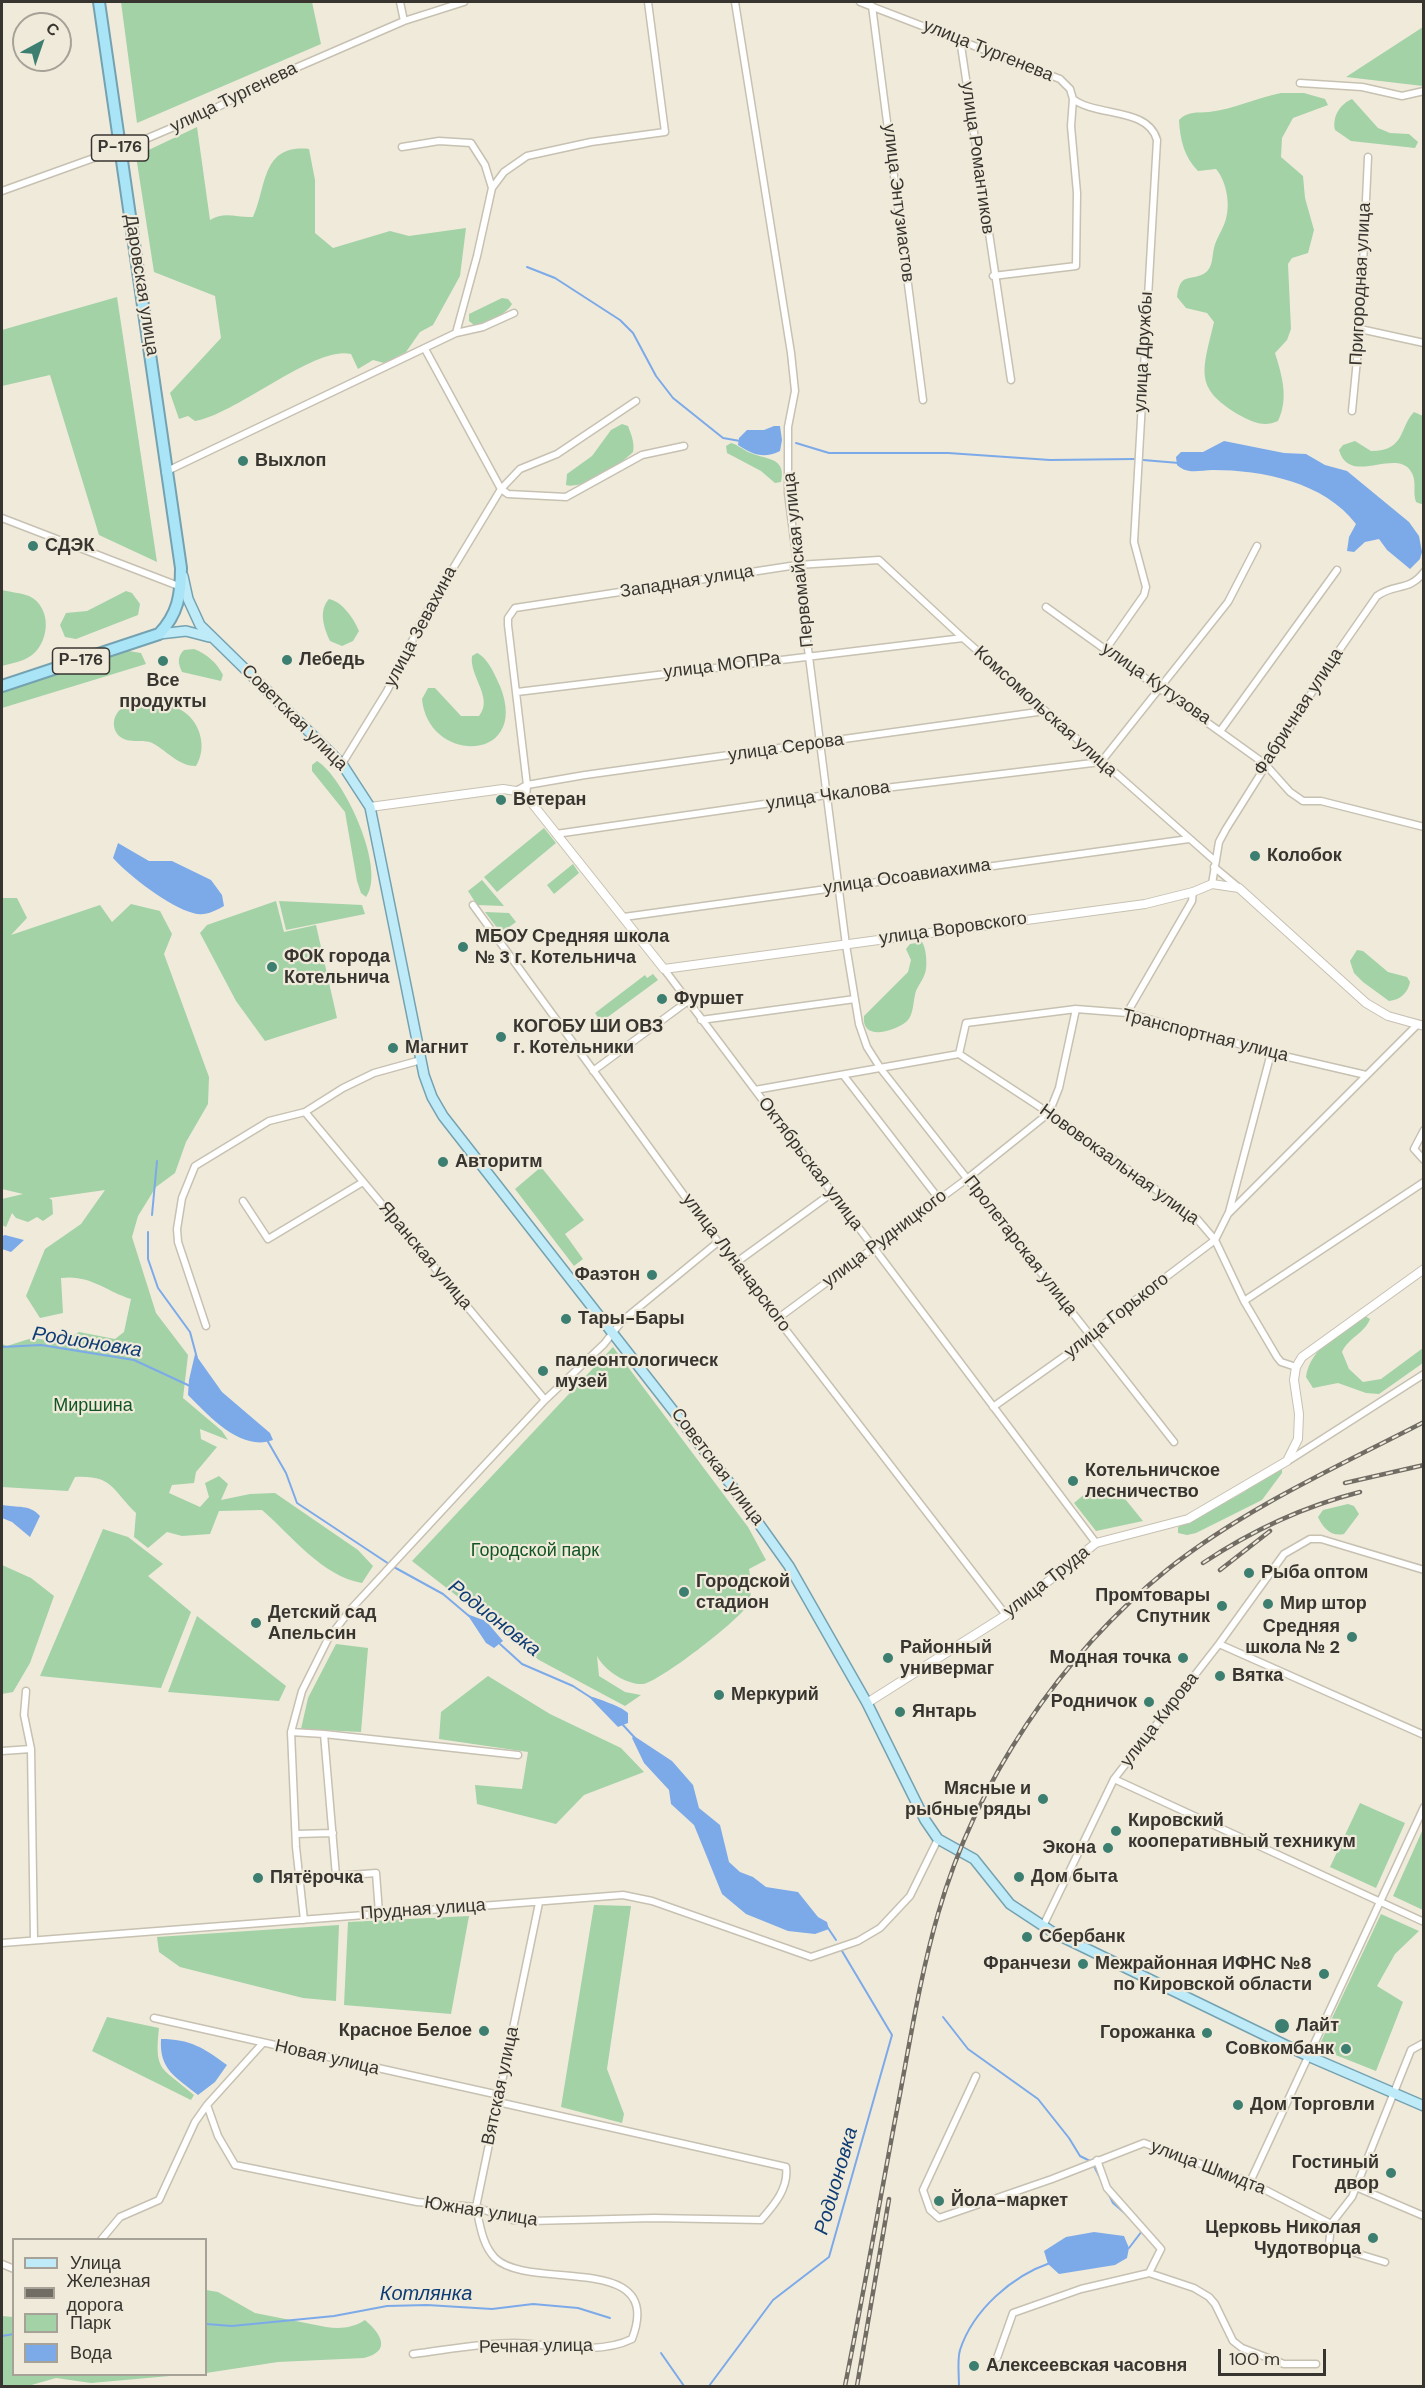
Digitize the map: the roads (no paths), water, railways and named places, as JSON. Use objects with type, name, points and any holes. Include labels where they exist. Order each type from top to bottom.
[{"type":"highway","name":"Даровская улица","points":[[99,2],[153,362],[165,472],[181,568],[181,588],[175,614],[159,634]]},
{"type":"highway","name":"Р-176","points":[[2,686],[159,634]]},
{"type":"main road","name":"Даровская улица","points":[[181,568],[194,614]]},
{"type":"main road","name":"Советская улица","points":[[194,614],[214,639],[342,764],[370,807],[421,1060],[432,1097],[443,1116],[732,1486],[789,1566],[867,1703],[925,1820],[938,1839],[974,1859],[1010,1904],[1043,1926],[1308,2056],[1424,2106]]},
{"type":"main road","name":"Советская улица","points":[[159,634],[186,631],[214,639]]},
{"type":"street","points":[[400,2],[404,21]]},
{"type":"street","name":"улица Тургенева","points":[[2,191],[141,141],[202,116],[284,73],[404,21],[464,2]]},
{"type":"street","points":[[456,333],[477,256],[492,188],[504,172],[527,156],[591,142],[665,132],[648,2]]},
{"type":"street","name":"Первомайская улица","points":[[735,2],[795,391],[788,428],[788,475],[797,565],[846,945],[859,1024],[867,1047]]},
{"type":"street","name":"улица Тургенева","points":[[860,2],[1060,79],[1070,89],[1073,99]]},
{"type":"street","name":"улица Энтузиастов","points":[[872,6],[923,400]]},
{"type":"street","name":"улица Романтиков","points":[[960,39],[993,276],[1011,380]]},
{"type":"street","points":[[1300,83],[1362,87],[1402,96],[1424,91]]},
{"type":"street","points":[[993,276],[1076,266],[1077,193],[1071,126],[1073,99]]},
{"type":"street","name":"улица Дружбы","points":[[1073,99],[1083,107],[1134,117],[1147,124],[1155,132],[1157,140],[1134,542],[1146,587],[1144,595],[1106,649]]},
{"type":"street","points":[[402,147],[439,141],[471,143],[485,165],[492,188]]},
{"type":"street","name":"Пригородная улица","points":[[1352,411],[1360,329],[1368,157]]},
{"type":"street","points":[[165,472],[456,333],[483,327],[513,313]]},
{"type":"street","points":[[1360,329],[1424,343]]},
{"type":"street","points":[[425,349],[501,489],[508,494],[566,497],[642,455],[684,446]]},
{"type":"street","name":"улица Зевахина","points":[[342,764],[387,691],[426,613],[501,489],[520,469],[556,454],[636,401]]},
{"type":"street","points":[[2,518],[181,588]]},
{"type":"street","points":[[1101,762],[1228,602],[1257,546]]},
{"type":"street","name":"Западная улица","points":[[517,692],[508,625],[508,618],[515,608],[797,565],[879,560]]},
{"type":"street","name":"Комсомольская улица","points":[[879,560],[1189,839],[1239,888],[1366,1003],[1388,1016],[1421,1025]]},
{"type":"street","points":[[1221,730],[1337,570]]},
{"type":"street","name":"Фабричная улица","points":[[1212,884],[1214,864],[1226,829],[1373,600],[1388,590],[1413,585],[1424,572]]},
{"type":"street","name":"улица Кутузова","points":[[1046,607],[1221,730],[1266,764],[1290,792],[1303,801],[1321,801],[1335,807],[1424,826]]},
{"type":"street","name":"улица МОПРа","points":[[517,692],[963,638]]},
{"type":"street","points":[[517,692],[527,785],[526,797]]},
{"type":"street","name":"улица Серова","points":[[527,785],[1045,711]]},
{"type":"street","name":"улица Чкалова","points":[[556,834],[827,795],[1101,762]]},
{"type":"street","points":[[370,807],[503,789],[516,791],[527,785]]},
{"type":"street","name":"Октябрьская улица","points":[[516,791],[526,797],[624,917],[1096,1543]]},
{"type":"street","name":"улица Осоавиахима","points":[[624,917],[1189,839]]},
{"type":"street","points":[[1212,884],[1239,888]]},
{"type":"street","name":"улица Воровского","points":[[664,969],[1145,904],[1193,892],[1212,884]]},
{"type":"street","points":[[1127,1014],[1192,901],[1193,892]]},
{"type":"street","name":"улица Луначарского","points":[[473,905],[734,1264],[1006,1615]]},
{"type":"street","points":[[701,1020],[855,999]]},
{"type":"street","points":[[593,1071],[688,1001]]},
{"type":"street","points":[[1049,1113],[1059,1088],[1076,1009]]},
{"type":"street","name":"Транспортная улица","points":[[959,1053],[966,1023],[1076,1009],[1127,1014],[1271,1053],[1366,1075]]},
{"type":"street","name":"улица Горького","points":[[1228,1214],[1366,1075],[1421,1025]]},
{"type":"street","name":"Пролетарская улица","points":[[867,1047],[881,1069],[1174,1442]]},
{"type":"street","points":[[754,1090],[844,1076],[959,1053]]},
{"type":"street","name":"Нововокзальная улица","points":[[959,1053],[1049,1113],[1197,1219],[1215,1240],[1244,1300],[1277,1357],[1281,1362],[1296,1367]]},
{"type":"street","name":"улица Горького","points":[[993,1407],[1090,1337],[1215,1240],[1228,1214],[1271,1053]]},
{"type":"street","points":[[206,1326],[178,1242],[177,1229],[188,1179],[195,1166],[269,1121],[289,1114],[305,1112],[343,1088],[374,1073],[421,1060]]},
{"type":"street","points":[[844,1076],[939,1200]]},
{"type":"street","name":"Яранская улица","points":[[305,1112],[545,1401]]},
{"type":"street","name":"улица Рудницкого","points":[[777,1319],[939,1200],[1049,1113]]},
{"type":"street","points":[[1424,1130],[1414,1149],[1424,1160]]},
{"type":"street","points":[[243,1202],[268,1239],[363,1182]]},
{"type":"street","points":[[1244,1300],[1424,1182]]},
{"type":"street","points":[[734,1264],[832,1193]]},
{"type":"street","points":[[304,1920],[296,1834],[291,1732],[302,1691],[319,1653],[338,1624],[545,1401],[604,1344],[613,1331],[718,1242]]},
{"type":"street","points":[[1287,1461],[1298,1439],[1299,1414],[1294,1380],[1296,1367],[1310,1350],[1424,1269]]},
{"type":"street","name":"улица Труда","points":[[867,1703],[1006,1615],[1096,1543],[1188,1519],[1287,1461],[1424,1374]]},
{"type":"street","name":"улица Кирова","points":[[1043,1926],[1114,1779],[1219,1644],[1284,1554],[1310,1539],[1326,1540],[1424,1570]]},
{"type":"street","points":[[1219,1644],[1424,1735]]},
{"type":"street","points":[[26,1691],[24,1715],[31,1749],[34,1940]]},
{"type":"street","points":[[291,1732],[519,1755]]},
{"type":"street","points":[[324,1734],[336,1876],[376,1873],[379,1913]]},
{"type":"street","points":[[2,1751],[31,1749]]},
{"type":"street","points":[[1114,1779],[1424,1922]]},
{"type":"street","points":[[1250,2182],[1424,1807]]},
{"type":"street","points":[[296,1834],[333,1833]]},
{"type":"street","name":"Прудная улица","points":[[2,1943],[623,1895],[652,1901],[811,1957],[834,1950],[880,1928],[910,1896],[938,1839]]},
{"type":"street","name":"Вятская улица","points":[[539,1903],[476,2207],[483,2237],[495,2258],[502,2263],[518,2270],[606,2280],[622,2288],[633,2299],[637,2326],[632,2338],[622,2344]]},
{"type":"street","name":"Новая улица","points":[[154,2018],[786,2167],[788,2177],[783,2190],[761,2220]]},
{"type":"street","points":[[1385,2262],[1329,2245],[1331,2224],[1356,2187],[1411,2050],[1424,2043]]},
{"type":"street","points":[[103,2238],[120,2217],[159,2200],[195,2122],[207,2105],[262,2044]]},
{"type":"street","name":"улица Шмидта","points":[[976,2076],[923,2190],[930,2210],[939,2218],[1052,2179],[1144,2143],[1250,2182],[1331,2224]]},
{"type":"street","name":"Южная улица","points":[[207,2105],[218,2136],[235,2165],[417,2202],[476,2207],[513,2220],[654,2218],[761,2220]]},
{"type":"street","points":[[1097,2160],[1107,2188],[1161,2249],[1149,2273]]},
{"type":"street","points":[[1356,2187],[1424,2216]]},
{"type":"street","points":[[997,2358],[1013,2313],[1081,2289],[1149,2273],[1194,2288],[1209,2297],[1215,2304],[1233,2341],[1242,2348],[1284,2364],[1316,2364]]},
{"type":"street","name":"Речная улица","points":[[413,2354],[513,2343],[577,2347],[622,2344]]},
{"type":"water","points":[[780,426],[782,440],[780,451],[769,455],[759,455],[738,445],[739,438],[747,430],[764,430]]},
{"type":"water","points":[[1224,441],[1284,453],[1306,454],[1325,465],[1347,471],[1409,522],[1419,536],[1422,552],[1420,559],[1410,569],[1387,550],[1379,539],[1365,542],[1354,552],[1347,551],[1349,537],[1356,524],[1343,510],[1310,488],[1271,476],[1232,471],[1190,471],[1177,465],[1176,457],[1181,452],[1203,452]]},
{"type":"water","points":[[118,843],[149,861],[172,861],[211,880],[222,895],[224,906],[205,914],[193,913],[162,898],[139,882],[113,858]]},
{"type":"water","points":[[2,1236],[24,1240],[11,1252],[2,1249]]},
{"type":"water","points":[[195,1354],[222,1392],[270,1433],[273,1440],[249,1441],[238,1437],[216,1422],[188,1395]]},
{"type":"water","points":[[3,1505],[28,1508],[40,1516],[30,1537],[12,1522],[2,1518]]},
{"type":"water","points":[[467,1614],[486,1621],[503,1641],[494,1648],[486,1643]]},
{"type":"water","points":[[587,1695],[625,1710],[628,1713],[628,1723],[618,1727]]},
{"type":"water","points":[[634,1736],[672,1761],[693,1785],[699,1808],[720,1825],[729,1862],[740,1872],[753,1877],[766,1887],[798,1892],[818,1917],[827,1922],[829,1929],[815,1934],[788,1931],[746,1914],[722,1894],[694,1825],[671,1804],[669,1790],[644,1763],[632,1738]]},
{"type":"water","points":[[161,2039],[189,2043],[227,2065],[215,2082],[198,2095],[176,2078],[166,2066],[161,2050]]},
{"type":"water","points":[[1094,2232],[1124,2236],[1129,2248],[1127,2258],[1115,2265],[1059,2274],[1048,2264],[1044,2251],[1066,2237]]},
{"type":"waterway","points":[[527,267],[555,278],[620,320],[633,333],[656,376],[673,398],[723,438],[740,441]]},
{"type":"waterway","points":[[796,443],[829,453],[948,453],[1050,460],[1134,459]]},
{"type":"waterway","points":[[1143,460],[1179,463]]},
{"type":"waterway","points":[[152,1215],[157,1161]]},
{"type":"waterway","points":[[148,1232],[148,1259],[158,1288],[190,1332],[197,1358]]},
{"type":"waterway","name":"Родионовка","points":[[2,1347],[41,1345],[134,1360],[190,1386]]},
{"type":"waterway","name":"Родионовка","points":[[267,1440],[286,1473],[297,1503],[392,1566],[443,1594],[469,1616]]},
{"type":"waterway","name":"Родионовка","points":[[500,1644],[522,1664],[573,1686],[590,1697]]},
{"type":"waterway","name":"Родионовка","points":[[623,1725],[635,1738]]},
{"type":"waterway","name":"Родионовка","points":[[828,1928],[836,1940]]},
{"type":"waterway","name":"Родионовка","points":[[709,2386],[773,2300],[829,2257],[892,2035],[842,1951]]},
{"type":"waterway","points":[[943,2017],[968,2049],[1038,2099],[1069,2138],[1080,2156],[1092,2162],[1101,2180]]},
{"type":"waterway","points":[[1108,2193],[1113,2203],[1127,2215]]},
{"type":"waterway","points":[[1129,2248],[1142,2231]]},
{"type":"waterway","points":[[959,2386],[960,2350],[974,2321],[984,2308],[1008,2286],[1022,2276],[1050,2263]]},
{"type":"waterway","name":"Котлянка","points":[[207,2324],[232,2326],[334,2316],[387,2306],[427,2305],[492,2309],[533,2304],[578,2308],[610,2318]]},
{"type":"waterway","name":"Котлянка","points":[[2,2336],[12,2334]]},
{"type":"waterway","name":"Котлянка","points":[[661,2353],[684,2386]]},
{"type":"railway","points":[[845,2386],[931,1939],[954,1865],[999,1769],[1027,1724],[1058,1681],[1129,1603],[1168,1569],[1228,1527],[1260,1508],[1424,1422]]},
{"type":"railway","points":[[1345,1483],[1424,1465]]},
{"type":"railway","points":[[1203,1563],[1240,1540],[1279,1521],[1319,1504],[1360,1492]]},
{"type":"railway","points":[[1220,1570],[1270,1531]]},
{"type":"railway","points":[[857,2386],[889,2199]]},
{"type":"place","name":"Выхлоп","points":[[243,461]]},
{"type":"place","name":"СДЭК","points":[[33,546]]},
{"type":"place","name":"Лебедь","points":[[287,660]]},
{"type":"place","name":"Все продукты","points":[[163,661]]},
{"type":"place","name":"Ветеран","points":[[501,800]]},
{"type":"place","name":"Колобок","points":[[1255,856]]},
{"type":"place","name":"МБОУ Средняя школа № 3 г. Котельнича","points":[[463,947]]},
{"type":"place","name":"ФОК города Котельнича","points":[[272,967]]},
{"type":"place","name":"Фуршет","points":[[662,999]]},
{"type":"place","name":"КОГОБУ ШИ ОВЗ г. Котельники","points":[[501,1037]]},
{"type":"place","name":"Магнит","points":[[393,1048]]},
{"type":"place","name":"Авторитм","points":[[443,1162]]},
{"type":"place","name":"Фаэтон","points":[[652,1275]]},
{"type":"place","name":"Тары-Бары","points":[[566,1319]]},
{"type":"place","name":"палеонтологическ музей","points":[[543,1371]]},
{"type":"place","name":"Котельничское лесничество","points":[[1073,1481]]},
{"type":"place","name":"Рыба оптом","points":[[1249,1573]]},
{"type":"place","name":"Городской стадион","points":[[684,1592]]},
{"type":"place","name":"Мир штор","points":[[1268,1604]]},
{"type":"place","name":"Промтовары Спутник","points":[[1222,1606]]},
{"type":"place","name":"Детский сад Апельсин","points":[[256,1623]]},
{"type":"place","name":"Средняя школа № 2","points":[[1352,1637]]},
{"type":"place","name":"Районный универмаг","points":[[888,1658]]},
{"type":"place","name":"Модная точка","points":[[1183,1658]]},
{"type":"place","name":"Вятка","points":[[1220,1676]]},
{"type":"place","name":"Меркурий","points":[[719,1695]]},
{"type":"place","name":"Родничок","points":[[1149,1702]]},
{"type":"place","name":"Янтарь","points":[[900,1712]]},
{"type":"place","name":"Мясные и рыбные ряды","points":[[1043,1799]]},
{"type":"place","name":"Кировский кооперативный техникум","points":[[1116,1831]]},
{"type":"place","name":"Экона","points":[[1108,1848]]},
{"type":"place","name":"Дом быта","points":[[1019,1877]]},
{"type":"place","name":"Пятёрочка","points":[[258,1878]]},
{"type":"place","name":"Сбербанк","points":[[1027,1937]]},
{"type":"place","name":"Франчези","points":[[1083,1964]]},
{"type":"place","name":"Межрайонная ИФНС №8 по Кировской области","points":[[1324,1974]]},
{"type":"place","name":"Лайт","points":[[1282,2026]]},
{"type":"place","name":"Красное Белое","points":[[484,2031]]},
{"type":"place","name":"Горожанка","points":[[1207,2033]]},
{"type":"place","name":"Совкомбанк","points":[[1346,2049]]},
{"type":"place","name":"Дом Торговли","points":[[1238,2105]]},
{"type":"place","name":"Гостиный двор","points":[[1391,2173]]},
{"type":"place","name":"Йола-маркет","points":[[939,2201]]},
{"type":"place","name":"Церковь Николая Чудотворца","points":[[1373,2238]]},
{"type":"place","name":"Алексеевская часовня","points":[[974,2366]]},
{"type":"park label","name":"Миршина","points":[[93,1406]]},
{"type":"park label","name":"Городской парк","points":[[535,1551]]}]
